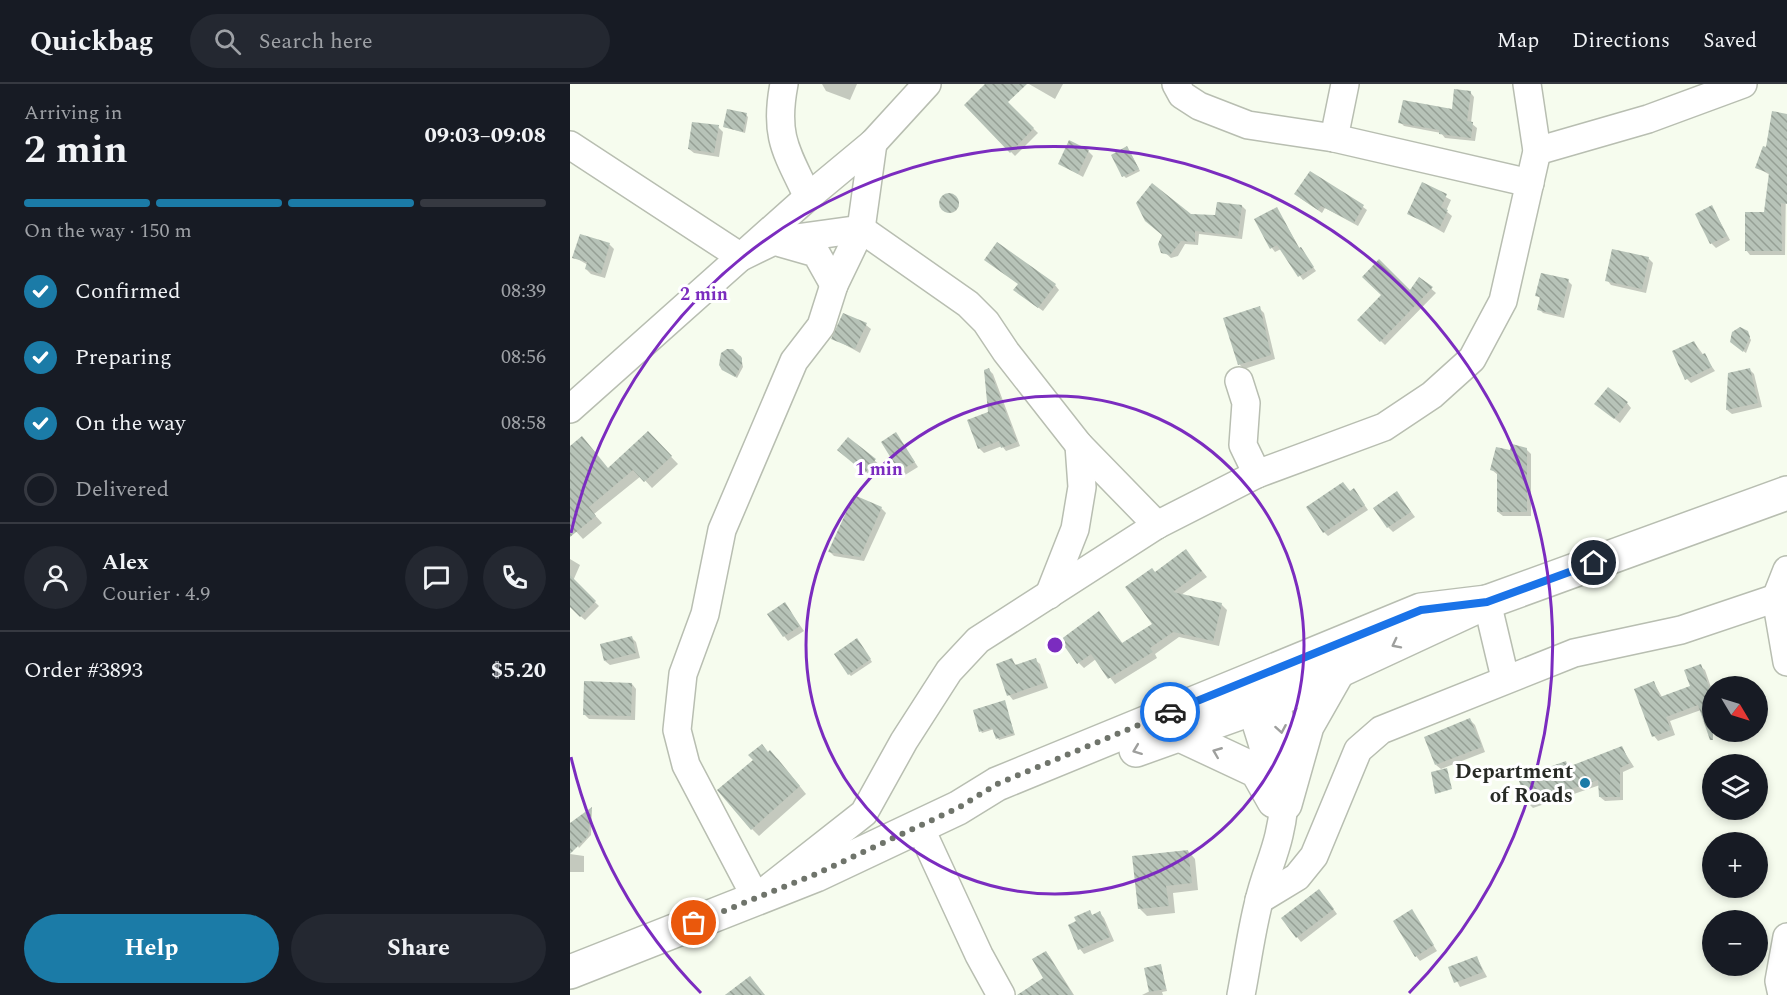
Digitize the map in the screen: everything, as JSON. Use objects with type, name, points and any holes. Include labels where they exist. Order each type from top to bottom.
[{"type":"highway","points":[[570,972],[816,874],[958,808],[997,784],[1259,691],[1336,675],[1487,602],[1787,493]]},
{"type":"highway","points":[[958,808],[1004,801],[1178,734],[1421,610],[1487,602]]},
{"type":"highway","points":[[1280,803],[1307,726],[1336,675]]},
{"type":"highway","points":[[1178,734],[1257,771],[1280,803]]},
{"type":"street","points":[[784,84],[779,116],[783,146],[808,196]]},
{"type":"street","points":[[570,409],[808,196],[873,143],[927,84]]},
{"type":"street","points":[[1176,84],[1182,95],[1199,106],[1248,125],[1334,138],[1530,183]]},
{"type":"street","points":[[1334,138],[1345,84]]},
{"type":"street","points":[[873,143],[861,229],[834,285],[821,326],[794,361],[722,530],[705,614],[683,674],[677,730],[686,765],[756,898],[864,813],[904,741],[949,670],[978,640],[1157,525],[1257,474],[1384,427],[1432,395],[1472,359],[1503,301],[1537,151],[1527,84]]},
{"type":"street","points":[[1537,151],[1648,119],[1743,84]]},
{"type":"street","points":[[570,145],[741,257]]},
{"type":"street","points":[[741,257],[774,241],[861,229],[968,304],[986,322],[1006,352],[1079,445],[1157,525]]},
{"type":"street","points":[[774,241],[816,253],[834,285]]},
{"type":"street","points":[[1239,381],[1246,404],[1243,445],[1257,474]]},
{"type":"street","points":[[1049,595],[1075,529],[1082,487],[1079,445]]},
{"type":"street","points":[[1787,570],[1776,598],[1787,658]]},
{"type":"street","points":[[1259,900],[1297,877],[1314,856],[1358,750],[1381,730],[1505,678],[1574,653],[1681,630],[1776,598]]},
{"type":"street","points":[[1487,602],[1505,678]]},
{"type":"street","points":[[1241,995],[1259,900],[1279,837],[1280,803],[1268,762],[1259,691]]},
{"type":"street","points":[[919,825],[979,955],[1001,995]]},
{"type":"street","points":[[1782,995],[1779,981],[1787,937]]},
{"type":"building","points":[[985,84],[1027,84],[1008,102],[1034,128],[1010,153],[964,105]]},
{"type":"building","points":[[1454,89],[1471,91],[1467,121],[1473,122],[1471,138],[1439,134],[1439,130],[1398,123],[1403,100],[1452,109]]},
{"type":"building","points":[[727,109],[747,113],[743,132],[723,127]]},
{"type":"building","points":[[1772,111],[1787,114],[1787,204],[1781,203],[1782,251],[1745,251],[1745,212],[1764,212],[1769,173],[1755,168],[1763,146],[1766,147]]},
{"type":"building","points":[[692,122],[719,125],[714,153],[688,149]]},
{"type":"building","points":[[1069,140],[1089,150],[1078,174],[1058,164]]},
{"type":"building","points":[[1127,146],[1139,169],[1122,177],[1111,155]]},
{"type":"building","points":[[1310,171],[1364,205],[1354,223],[1321,206],[1318,210],[1294,194]]},
{"type":"building","points":[[1422,182],[1447,194],[1441,207],[1448,210],[1439,229],[1407,214]]},
{"type":"building","points":[[1152,183],[1191,214],[1215,215],[1217,202],[1242,205],[1238,236],[1195,231],[1195,242],[1181,241],[1170,255],[1161,253],[1158,244],[1162,235],[1145,221],[1136,203]]},
{"type":"building","points":[[949,193],[956,196],[959,203],[956,210],[949,213],[942,210],[939,203],[942,196]]},
{"type":"building","points":[[1712,205],[1727,236],[1710,244],[1695,214]]},
{"type":"building","points":[[1277,207],[1299,248],[1301,247],[1314,267],[1298,277],[1277,245],[1270,249],[1254,219]]},
{"type":"building","points":[[580,234],[610,243],[601,274],[585,269],[587,262],[572,258]]},
{"type":"building","points":[[997,242],[1056,284],[1038,308],[1013,290],[1018,284],[984,260]]},
{"type":"building","points":[[1612,249],[1649,257],[1642,289],[1605,281]]},
{"type":"building","points":[[1379,259],[1410,290],[1419,277],[1433,287],[1380,342],[1357,320],[1381,295],[1362,277]]},
{"type":"building","points":[[1541,273],[1569,279],[1560,315],[1537,310],[1540,297],[1535,296]]},
{"type":"building","points":[[1260,306],[1271,355],[1238,365],[1223,318]]},
{"type":"building","points":[[843,313],[867,323],[855,349],[831,339]]},
{"type":"building","points":[[1740,327],[1748,331],[1750,337],[1743,352],[1730,342],[1732,332]]},
{"type":"building","points":[[1694,341],[1701,355],[1705,353],[1712,367],[1685,380],[1672,351]]},
{"type":"building","points":[[727,349],[733,349],[742,358],[742,364],[735,377],[722,370],[719,365],[721,353]]},
{"type":"building","points":[[989,368],[1017,442],[1001,448],[999,441],[978,449],[967,420],[988,412],[984,370]]},
{"type":"building","points":[[1750,368],[1758,403],[1726,410],[1728,373]]},
{"type":"building","points":[[1608,387],[1628,402],[1614,419],[1594,404]]},
{"type":"building","points":[[648,431],[672,456],[644,482],[633,470],[589,507],[596,516],[570,537],[570,446],[582,436],[608,468]]},
{"type":"building","points":[[896,432],[915,462],[899,471],[881,442]]},
{"type":"building","points":[[848,437],[876,459],[865,473],[837,450]]},
{"type":"building","points":[[1512,444],[1527,448],[1527,512],[1497,512],[1497,472],[1490,470],[1496,447],[1510,450]]},
{"type":"building","points":[[1343,482],[1350,491],[1354,488],[1365,505],[1323,533],[1306,507]]},
{"type":"building","points":[[1397,491],[1411,512],[1387,528],[1373,508]]},
{"type":"building","points":[[854,495],[882,507],[860,557],[828,552]]},
{"type":"building","points":[[1186,549],[1202,571],[1173,592],[1222,603],[1213,641],[1173,632],[1150,648],[1153,652],[1108,679],[1091,654],[1077,664],[1060,640],[1099,611],[1122,643],[1152,624],[1125,587],[1152,568],[1155,572]]},
{"type":"building","points":[[570,575],[596,601],[580,617],[570,607]]},
{"type":"building","points":[[785,602],[800,626],[783,637],[767,614]]},
{"type":"building","points":[[632,636],[636,653],[604,661],[600,644]]},
{"type":"building","points":[[857,638],[871,659],[848,675],[834,654]]},
{"type":"building","points":[[1012,658],[1015,665],[1036,658],[1044,683],[1007,696],[996,664]]},
{"type":"building","points":[[1701,664],[1705,676],[1702,676],[1702,717],[1698,705],[1666,717],[1671,730],[1652,737],[1634,689],[1654,681],[1660,697],[1690,686],[1684,670]]},
{"type":"building","points":[[584,681],[632,683],[631,716],[583,715]]},
{"type":"building","points":[[1005,700],[1014,733],[996,739],[992,728],[979,732],[973,710]]},
{"type":"building","points":[[1470,718],[1482,747],[1435,765],[1424,737]]},
{"type":"building","points":[[762,744],[768,752],[770,750],[800,786],[751,830],[717,790],[753,760],[748,755]]},
{"type":"building","points":[[1622,746],[1630,763],[1620,768],[1620,797],[1599,797],[1598,780],[1527,804],[1518,778],[1566,761],[1568,767]]},
{"type":"building","points":[[1447,768],[1452,789],[1435,794],[1431,772]]},
{"type":"building","points":[[592,807],[588,836],[570,854],[570,823]]},
{"type":"building","points":[[1188,850],[1192,883],[1166,886],[1169,906],[1138,909],[1132,856]]},
{"type":"building","points":[[1319,889],[1334,909],[1296,938],[1281,918]]},
{"type":"building","points":[[1412,909],[1434,945],[1415,957],[1393,921]]},
{"type":"building","points":[[1090,910],[1092,915],[1100,911],[1110,937],[1078,950],[1068,925],[1076,921],[1074,917]]},
{"type":"building","points":[[1046,951],[1073,995],[1017,995],[1043,978],[1032,959]]},
{"type":"building","points":[[1477,956],[1483,972],[1454,983],[1448,967]]},
{"type":"building","points":[[1161,964],[1166,989],[1149,992],[1144,968]]},
{"type":"building","points":[[750,976],[765,995],[725,995]]},
{"type":"way so far","points":[[694,923],[816,874],[958,808],[997,784],[1170,712]]},
{"type":"place","name":"Department of Roads","points":[[1585,783]]},
{"type":"route","points":[[1170,712],[1421,610],[1487,602],[1594,563]]}]
